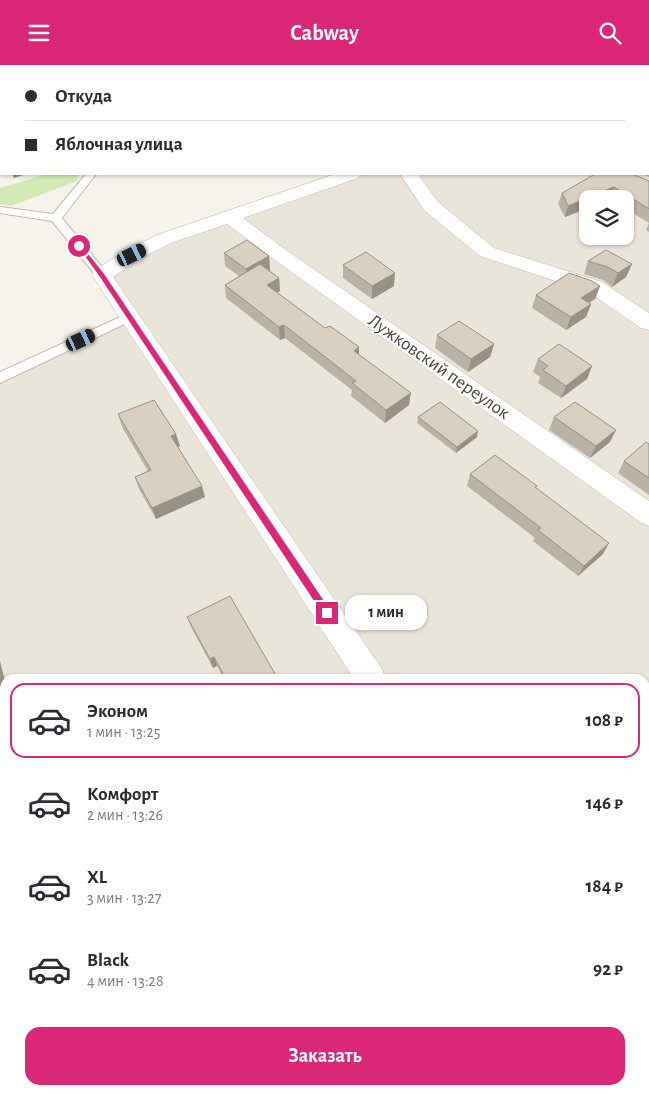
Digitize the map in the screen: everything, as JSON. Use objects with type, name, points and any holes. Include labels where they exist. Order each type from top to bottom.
[{"type":"street","points":[[349,175],[164,239],[132,255],[102,275],[368,674]]},
{"type":"street","points":[[410,175],[431,207],[488,252],[595,287],[649,323]]},
{"type":"street","name":"Лужковский переулок","points":[[230,217],[279,254],[649,515]]},
{"type":"lane","points":[[56,217],[90,175]]},
{"type":"lane","points":[[0,210],[56,217],[102,275]]},
{"type":"lane","points":[[0,378],[129,317]]},
{"type":"shaded area","points":[[360,175],[649,175],[649,674],[375,674],[96,276],[235,217]]},
{"type":"shaded area","points":[[127,321],[363,674],[0,674],[0,381]]},
{"type":"green space","points":[[44,175],[78,175],[77,181],[11,206],[0,204],[0,188]]},
{"type":"building","points":[[593,175],[634,175],[649,181],[649,209],[634,200],[634,190],[619,190],[614,187],[607,190],[579,190],[579,201],[568,206],[562,193]]},
{"type":"building","points":[[247,240],[269,256],[246,269],[224,253]]},
{"type":"building","points":[[606,250],[632,264],[618,273],[608,267],[588,261]]},
{"type":"building","points":[[366,252],[395,273],[372,286],[343,265]]},
{"type":"building","points":[[260,264],[279,278],[267,285],[325,328],[330,326],[359,347],[354,351],[411,393],[386,410],[352,383],[356,381],[284,325],[279,327],[225,285]]},
{"type":"building","points":[[569,273],[592,281],[600,286],[581,298],[591,304],[571,317],[536,295]]},
{"type":"building","points":[[459,321],[494,344],[471,359],[437,335]]},
{"type":"building","points":[[559,344],[592,366],[566,386],[543,370],[548,366],[538,359]]},
{"type":"building","points":[[154,400],[176,434],[171,436],[202,486],[152,508],[135,477],[151,470],[118,414]]},
{"type":"building","points":[[440,402],[478,431],[457,447],[418,417]]},
{"type":"building","points":[[575,402],[616,430],[596,446],[554,417]]},
{"type":"building","points":[[646,442],[649,444],[649,478],[624,461]]},
{"type":"building","points":[[495,455],[609,543],[584,566],[538,530],[541,528],[470,474]]},
{"type":"building","points":[[230,596],[275,674],[223,674],[214,657],[210,659],[187,617]]},
{"type":"route","points":[[79,246],[102,275],[327,613]]}]
